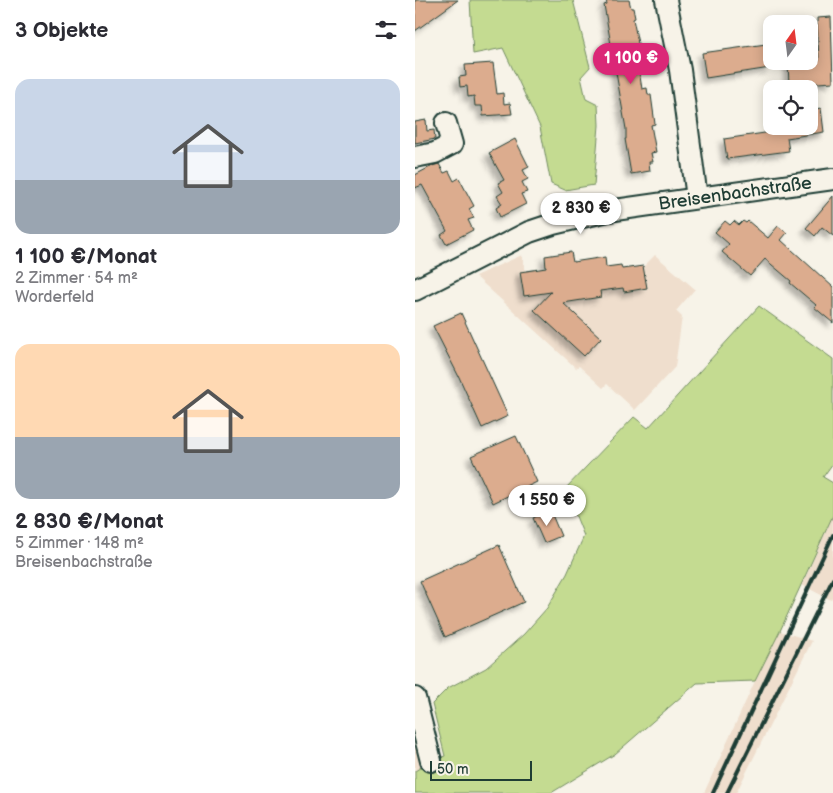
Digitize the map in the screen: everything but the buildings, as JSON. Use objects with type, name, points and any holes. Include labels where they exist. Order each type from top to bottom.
[{"type":"street","points":[[666,0],[680,70],[697,198]]},
{"type":"street","points":[[415,157],[435,153],[452,144],[446,123]]},
{"type":"street","name":"Breisenbachstraße","points":[[415,290],[529,232],[553,224],[608,211],[833,179]]},
{"type":"street","points":[[415,698],[431,761]]},
{"type":"shaded area","points":[[571,252],[573,262],[605,257],[606,267],[621,265],[622,269],[644,266],[655,255],[695,289],[676,311],[682,317],[675,367],[635,410],[607,384],[603,388],[579,366],[576,368],[475,276],[522,255],[525,271],[546,268],[545,256]]},
{"type":"shaded area","points":[[833,515],[833,597],[831,600],[802,585]]},
{"type":"shaded area","points":[[780,631],[812,641],[736,793],[704,793],[755,681]]},
{"type":"shaded area","points":[[415,698],[431,761],[415,771]]},
{"type":"green space","points":[[470,0],[573,0],[590,67],[581,77],[586,99],[598,105],[599,125],[594,185],[565,190],[551,184],[540,127],[503,48],[473,54]]},
{"type":"green space","points":[[759,306],[833,359],[833,463],[823,477],[833,483],[833,515],[755,681],[697,683],[615,754],[551,793],[415,793],[415,771],[431,761],[445,756],[432,704],[448,688],[486,668],[524,634],[547,608],[567,574],[584,536],[565,489],[634,417],[648,428]]},
{"type":"railway","points":[[713,793],[833,535]]},
{"type":"railway","points":[[727,793],[833,579]]}]
